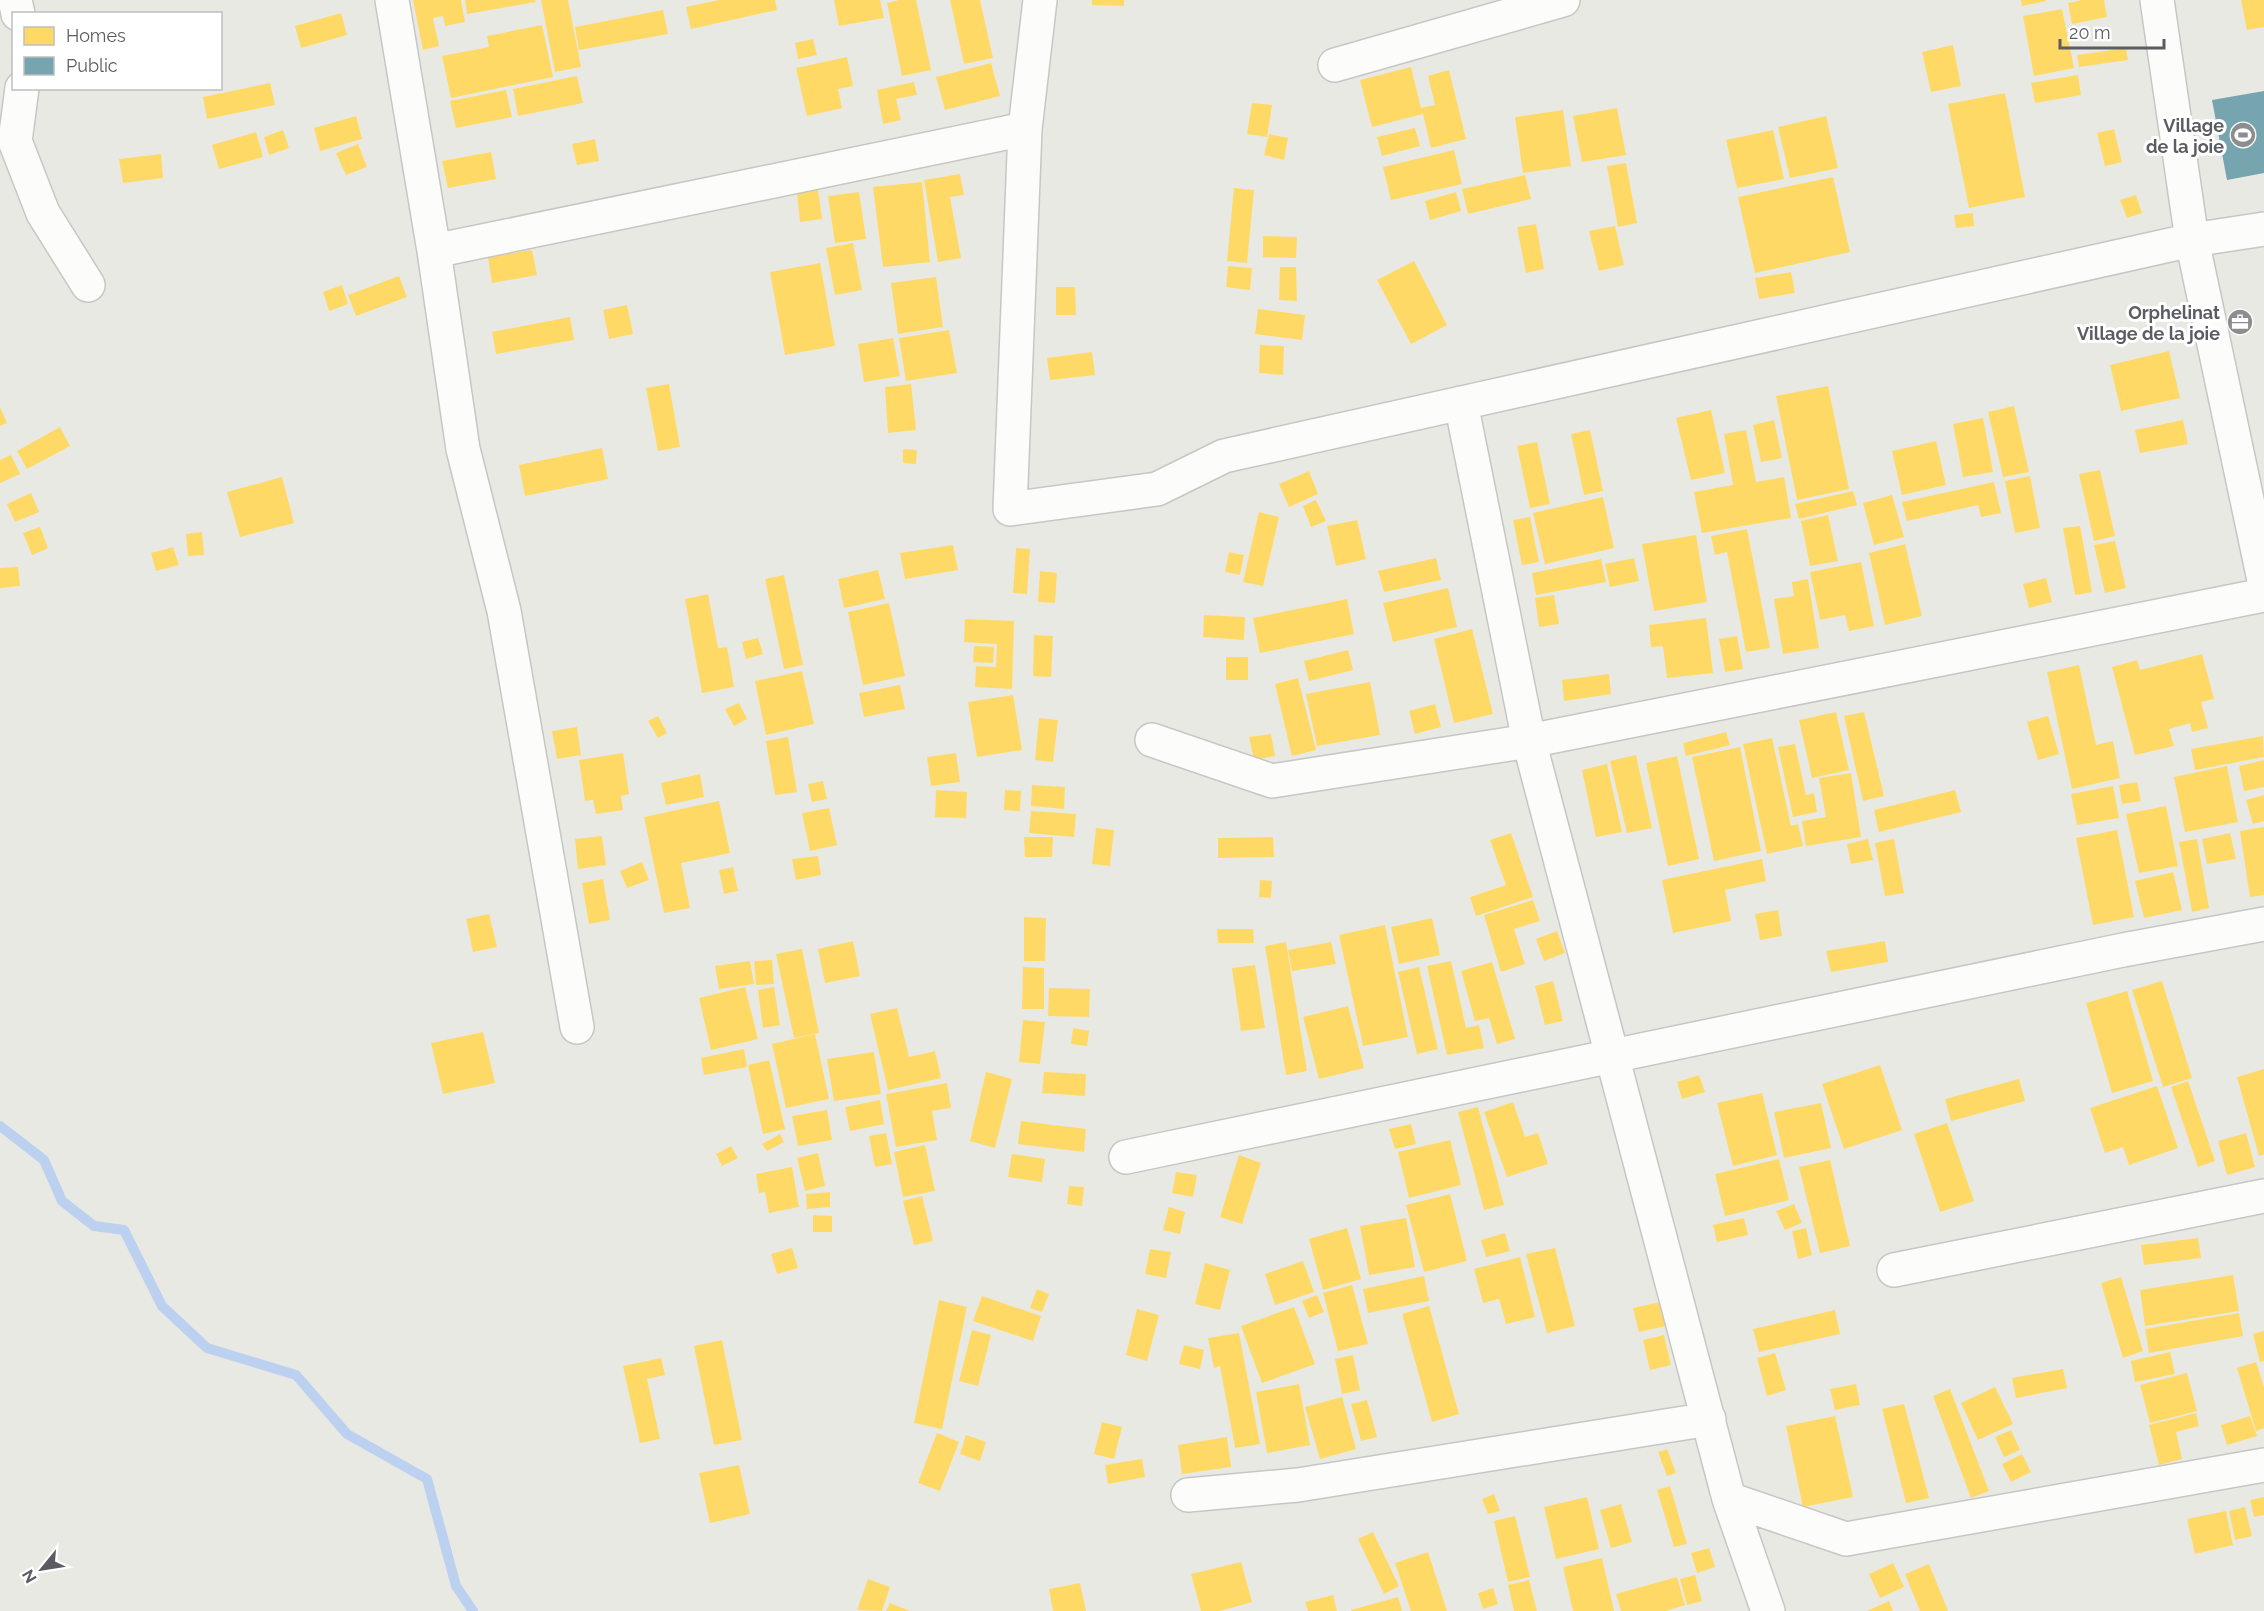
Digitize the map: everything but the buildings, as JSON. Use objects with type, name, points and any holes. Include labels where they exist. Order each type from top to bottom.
[{"type":"street","points":[[392,0],[434,251],[463,449],[504,611],[577,1027]]},
{"type":"street","points":[[1040,0],[1025,129],[1010,509],[1157,489],[1224,456],[2192,240],[2264,229]]},
{"type":"street","points":[[1335,65],[1563,0]]},
{"type":"street","points":[[2157,0],[2192,240],[2264,579]]},
{"type":"street","points":[[22,90],[15,141],[43,213],[88,285]]},
{"type":"street","points":[[434,251],[1025,129]]},
{"type":"street","points":[[1461,403],[1529,741],[1614,1056],[1729,1499],[1768,1611]]},
{"type":"street","points":[[1152,740],[1272,781],[1529,741],[2264,595]]},
{"type":"street","points":[[1126,1157],[2123,950],[2264,924]]},
{"type":"street","points":[[1894,1270],[2264,1196]]},
{"type":"street","points":[[1188,1495],[1298,1485],[1709,1419]]},
{"type":"street","points":[[1729,1499],[1846,1539],[2264,1465]]},
{"type":"waterway","points":[[0,1126],[44,1160],[62,1201],[94,1226],[124,1230],[162,1306],[207,1348],[296,1375],[347,1434],[427,1479],[456,1586],[473,1611]]},
{"type":"place","name":"Village de la joie","points":[[2243,135]]},
{"type":"place","name":"Orphelinat Village de la joie","points":[[2240,322]]}]
